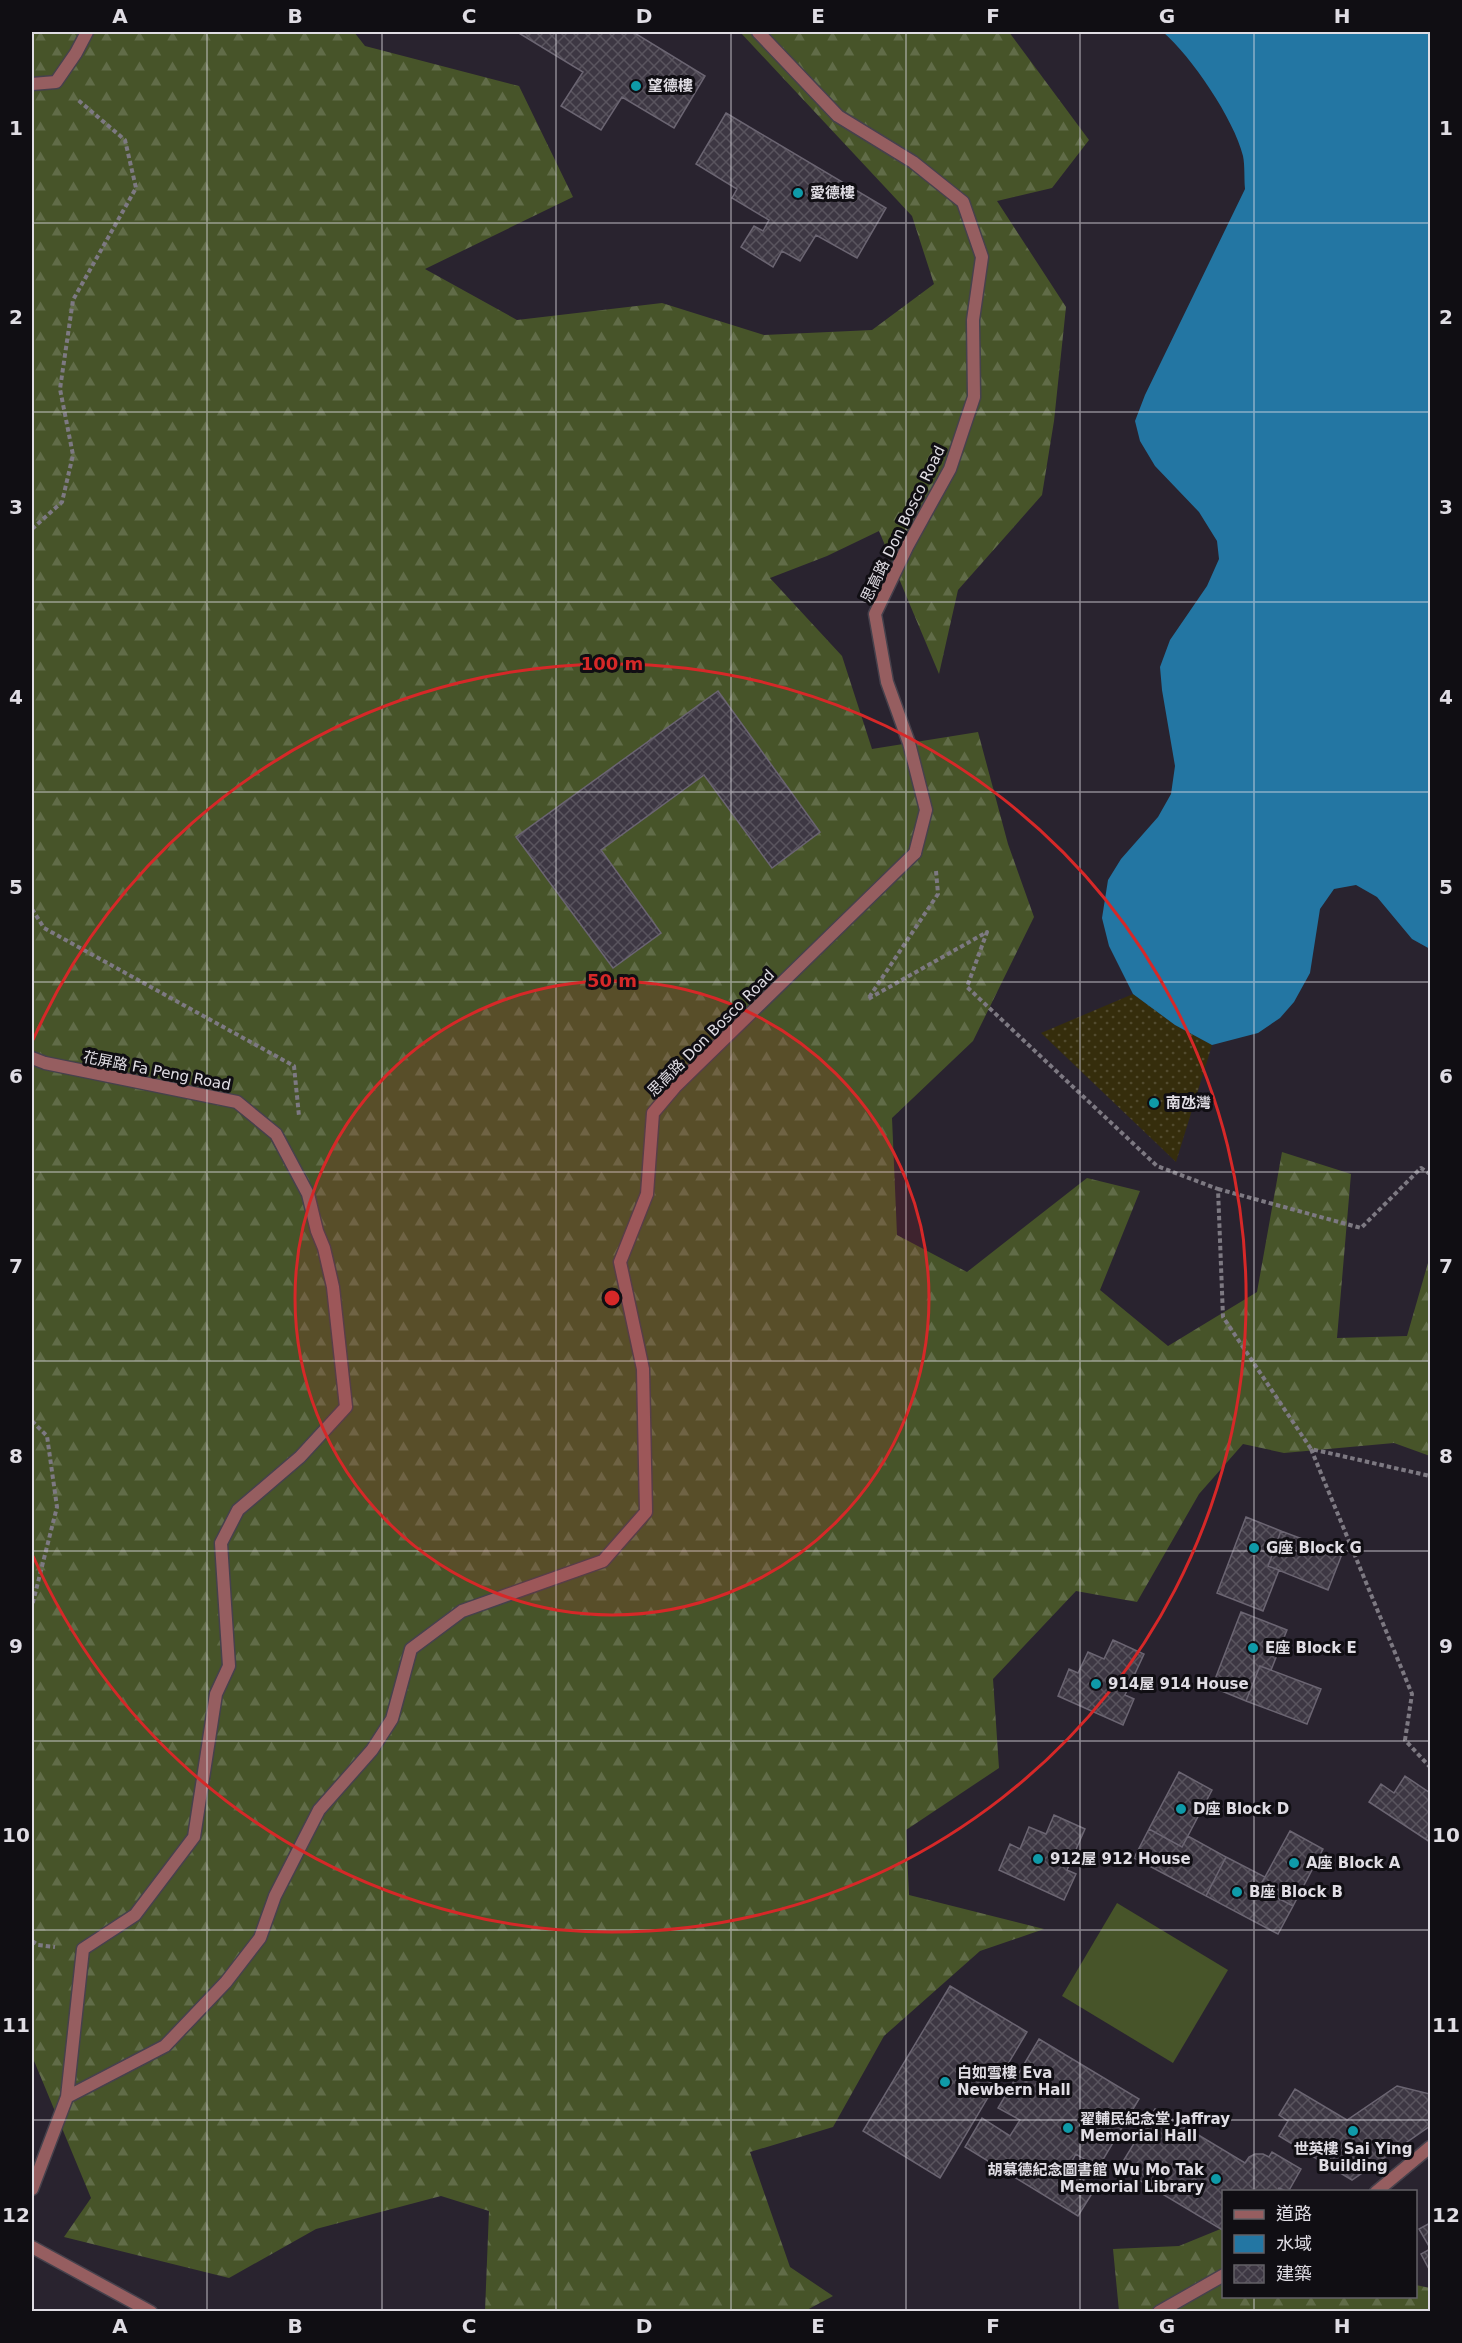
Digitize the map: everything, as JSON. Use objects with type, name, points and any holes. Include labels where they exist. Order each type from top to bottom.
[{"type":"street","points":[[32,84],[56,82],[87,32]]},
{"type":"street","name":"思高路 Don Bosco Road","points":[[67,2097],[165,2046],[226,1982],[260,1938],[275,1896],[319,1810],[372,1750],[392,1719],[411,1649],[462,1611],[603,1561],[646,1512],[643,1369],[620,1262],[646,1194],[653,1113],[675,1087],[915,853],[926,810],[909,743],[887,682],[875,614],[908,545],[950,469],[974,397],[973,320],[982,257],[963,202],[913,162],[838,116],[759,32]]},
{"type":"street","name":"花屏路 Fa Peng Road","points":[[32,1058],[45,1064],[237,1102],[276,1134],[308,1194],[317,1231],[324,1248],[333,1287],[346,1407],[300,1457],[238,1510],[221,1543],[229,1666],[216,1694],[194,1837],[135,1915],[83,1949],[67,2097],[32,2189]]},
{"type":"street","points":[[1378,2190],[1431,2147]]},
{"type":"street","points":[[32,2247],[151,2312]]},
{"type":"street","points":[[1159,2312],[1222,2276]]},
{"type":"path","points":[[32,529],[62,502],[73,455],[60,389],[73,300],[136,188],[125,140],[56,82]]},
{"type":"path","points":[[915,853],[936,870],[938,894],[868,999],[987,932],[967,987],[1157,1166],[1218,1189],[1361,1228],[1422,1168],[1431,1174]]},
{"type":"path","points":[[32,909],[44,928],[294,1065],[300,1124]]},
{"type":"path","points":[[1218,1189],[1223,1317],[1311,1449],[1412,1694],[1404,1740],[1431,1767]]},
{"type":"path","points":[[32,1421],[47,1436],[57,1506],[32,1606]]},
{"type":"path","points":[[1311,1449],[1431,1476]]},
{"type":"green space","points":[[32,32],[354,32],[365,46],[519,86],[573,197],[425,269],[517,320],[662,303],[764,335],[872,330],[934,284],[912,216],[740,32],[1009,32],[1089,140],[1052,188],[997,201],[1066,307],[1054,421],[1042,495],[958,590],[939,674],[879,531],[827,556],[770,578],[842,656],[872,749],[978,732],[1008,844],[1034,917],[973,1041],[892,1118],[897,1235],[967,1272],[1087,1178],[1140,1191],[1100,1290],[1168,1346],[1257,1292],[1282,1152],[1351,1174],[1337,1338],[1407,1336],[1430,1256],[1430,1456],[1394,1443],[1284,1453],[1243,1444],[1199,1494],[1137,1602],[1076,1591],[993,1679],[999,1768],[906,1830],[909,1895],[1044,1929],[980,1951],[884,2036],[833,2127],[750,2152],[790,2267],[833,2296],[805,2311],[485,2311],[489,2211],[441,2196],[316,2229],[229,2278],[64,2237],[91,2198],[32,2056]]},
{"type":"green space","points":[[1117,1903],[1228,1970],[1173,2063],[1062,1996]]},
{"type":"green space","points":[[1222,2228],[1222,2298],[1417,2298],[1417,2285],[1430,2288],[1430,2311],[1119,2311],[1113,2249],[1179,2246]]},
{"type":"sand","name":"南氹灣","points":[[1133,994],[1175,1025],[1212,1045],[1176,1162],[1041,1033]]},
{"type":"water","points":[[1163,32],[1430,32],[1430,949],[1412,939],[1377,897],[1356,885],[1334,889],[1320,909],[1310,973],[1294,1002],[1280,1018],[1258,1033],[1212,1045],[1175,1025],[1133,994],[1109,946],[1102,918],[1108,880],[1121,859],[1158,817],[1171,794],[1175,766],[1160,667],[1170,640],[1207,586],[1219,559],[1217,541],[1199,512],[1155,466],[1140,441],[1135,421],[1145,395],[1245,189],[1243,156],[1231,124],[1198,72]]},
{"type":"building","name":"望德樓","points":[[517,32],[633,32],[705,76],[674,128],[622,97],[601,130],[561,106],[583,72]]},
{"type":"building","name":"愛德樓","points":[[726,113],[886,208],[857,258],[816,235],[800,261],[782,251],[773,267],[741,247],[754,226],[763,231],[769,220],[732,198],[737,189],[696,164]]},
{"type":"building","points":[[718,691],[820,832],[772,868],[704,775],[601,850],[661,933],[613,968],[516,837]]},
{"type":"building","name":"G座 Block G","points":[[1246,1517],[1281,1531],[1268,1566],[1279,1570],[1263,1611],[1217,1593]]},
{"type":"building","points":[[1281,1531],[1342,1554],[1328,1590],[1268,1566]]},
{"type":"building","name":"E座 Block E","points":[[1241,1612],[1287,1630],[1271,1670],[1260,1666],[1246,1701],[1212,1687]]},
{"type":"building","name":"914屋 914 House","points":[[1113,1640],[1144,1654],[1125,1695],[1134,1699],[1123,1725],[1058,1696],[1069,1669],[1078,1673],[1088,1652],[1104,1659]]},
{"type":"building","points":[[1260,1666],[1321,1689],[1307,1724],[1246,1701]]},
{"type":"building","name":"D座 Block D","points":[[1179,1772],[1212,1790],[1182,1847],[1149,1829]]},
{"type":"building","points":[[1405,1776],[1430,1793],[1430,1842],[1369,1802],[1381,1784],[1394,1793]]},
{"type":"building","name":"912屋 912 House","points":[[1054,1815],[1085,1829],[1067,1870],[1076,1874],[1064,1900],[999,1870],[1010,1844],[1020,1849],[1029,1827],[1046,1834]]},
{"type":"building","points":[[1149,1829],[1182,1847],[1188,1836],[1226,1857],[1206,1896],[1134,1858]]},
{"type":"building","name":"A座 Block A","points":[[1290,1831],[1323,1849],[1293,1906],[1259,1888]]},
{"type":"building","name":"B座 Block B","points":[[1226,1857],[1265,1877],[1259,1888],[1293,1906],[1278,1934],[1206,1896]]},
{"type":"building","name":"白如雪樓 Eva Newbern Hall","points":[[950,1986],[1027,2032],[940,2178],[863,2131]]},
{"type":"building","name":"翟輔民紀念堂 Jaffray Memorial Hall","points":[[1039,2039],[1139,2099],[1098,2168],[1076,2154],[1067,2170],[1096,2187],[1078,2216],[965,2147],[982,2118],[1010,2136],[1020,2120],[998,2108]]},
{"type":"building","name":"世英樓 Sai Ying Building","points":[[1397,2086],[1430,2094],[1430,2126],[1352,2180],[1279,2136],[1288,2121],[1279,2115],[1295,2089],[1347,2120]]},
{"type":"building","name":"胡慕德紀念圖書館 Wu Mo Tak Memorial Library","points":[[1155,2109],[1245,2163],[1255,2154],[1269,2157],[1272,2152],[1301,2169],[1289,2190],[1279,2188],[1278,2190],[1222,2190],[1222,2230],[1119,2168]]},
{"type":"building","points":[[1430,2223],[1430,2248],[1419,2229]]},
{"type":"building","points":[[1430,2249],[1430,2271],[1421,2254]]},
{"type":"place","name":"望德樓","points":[[636,86]]},
{"type":"place","name":"愛德樓","points":[[798,193]]},
{"type":"place","name":"南氹灣","points":[[1154,1103]]},
{"type":"place","name":"G座 Block G","points":[[1254,1548]]},
{"type":"place","name":"E座 Block E","points":[[1253,1648]]},
{"type":"place","name":"914屋 914 House","points":[[1096,1684]]},
{"type":"place","name":"D座 Block D","points":[[1181,1809]]},
{"type":"place","name":"912屋 912 House","points":[[1038,1859]]},
{"type":"place","name":"A座 Block A","points":[[1294,1863]]},
{"type":"place","name":"B座 Block B","points":[[1237,1892]]},
{"type":"place","name":"白如雪樓 Eva Newbern Hall","points":[[945,2082]]},
{"type":"place","name":"翟輔民紀念堂 Jaffray Memorial Hall","points":[[1068,2128]]},
{"type":"place","name":"世英樓 Sai Ying Building","points":[[1353,2131]]},
{"type":"place","name":"胡慕德紀念圖書館 Wu Mo Tak Memorial Library","points":[[1216,2179]]}]
